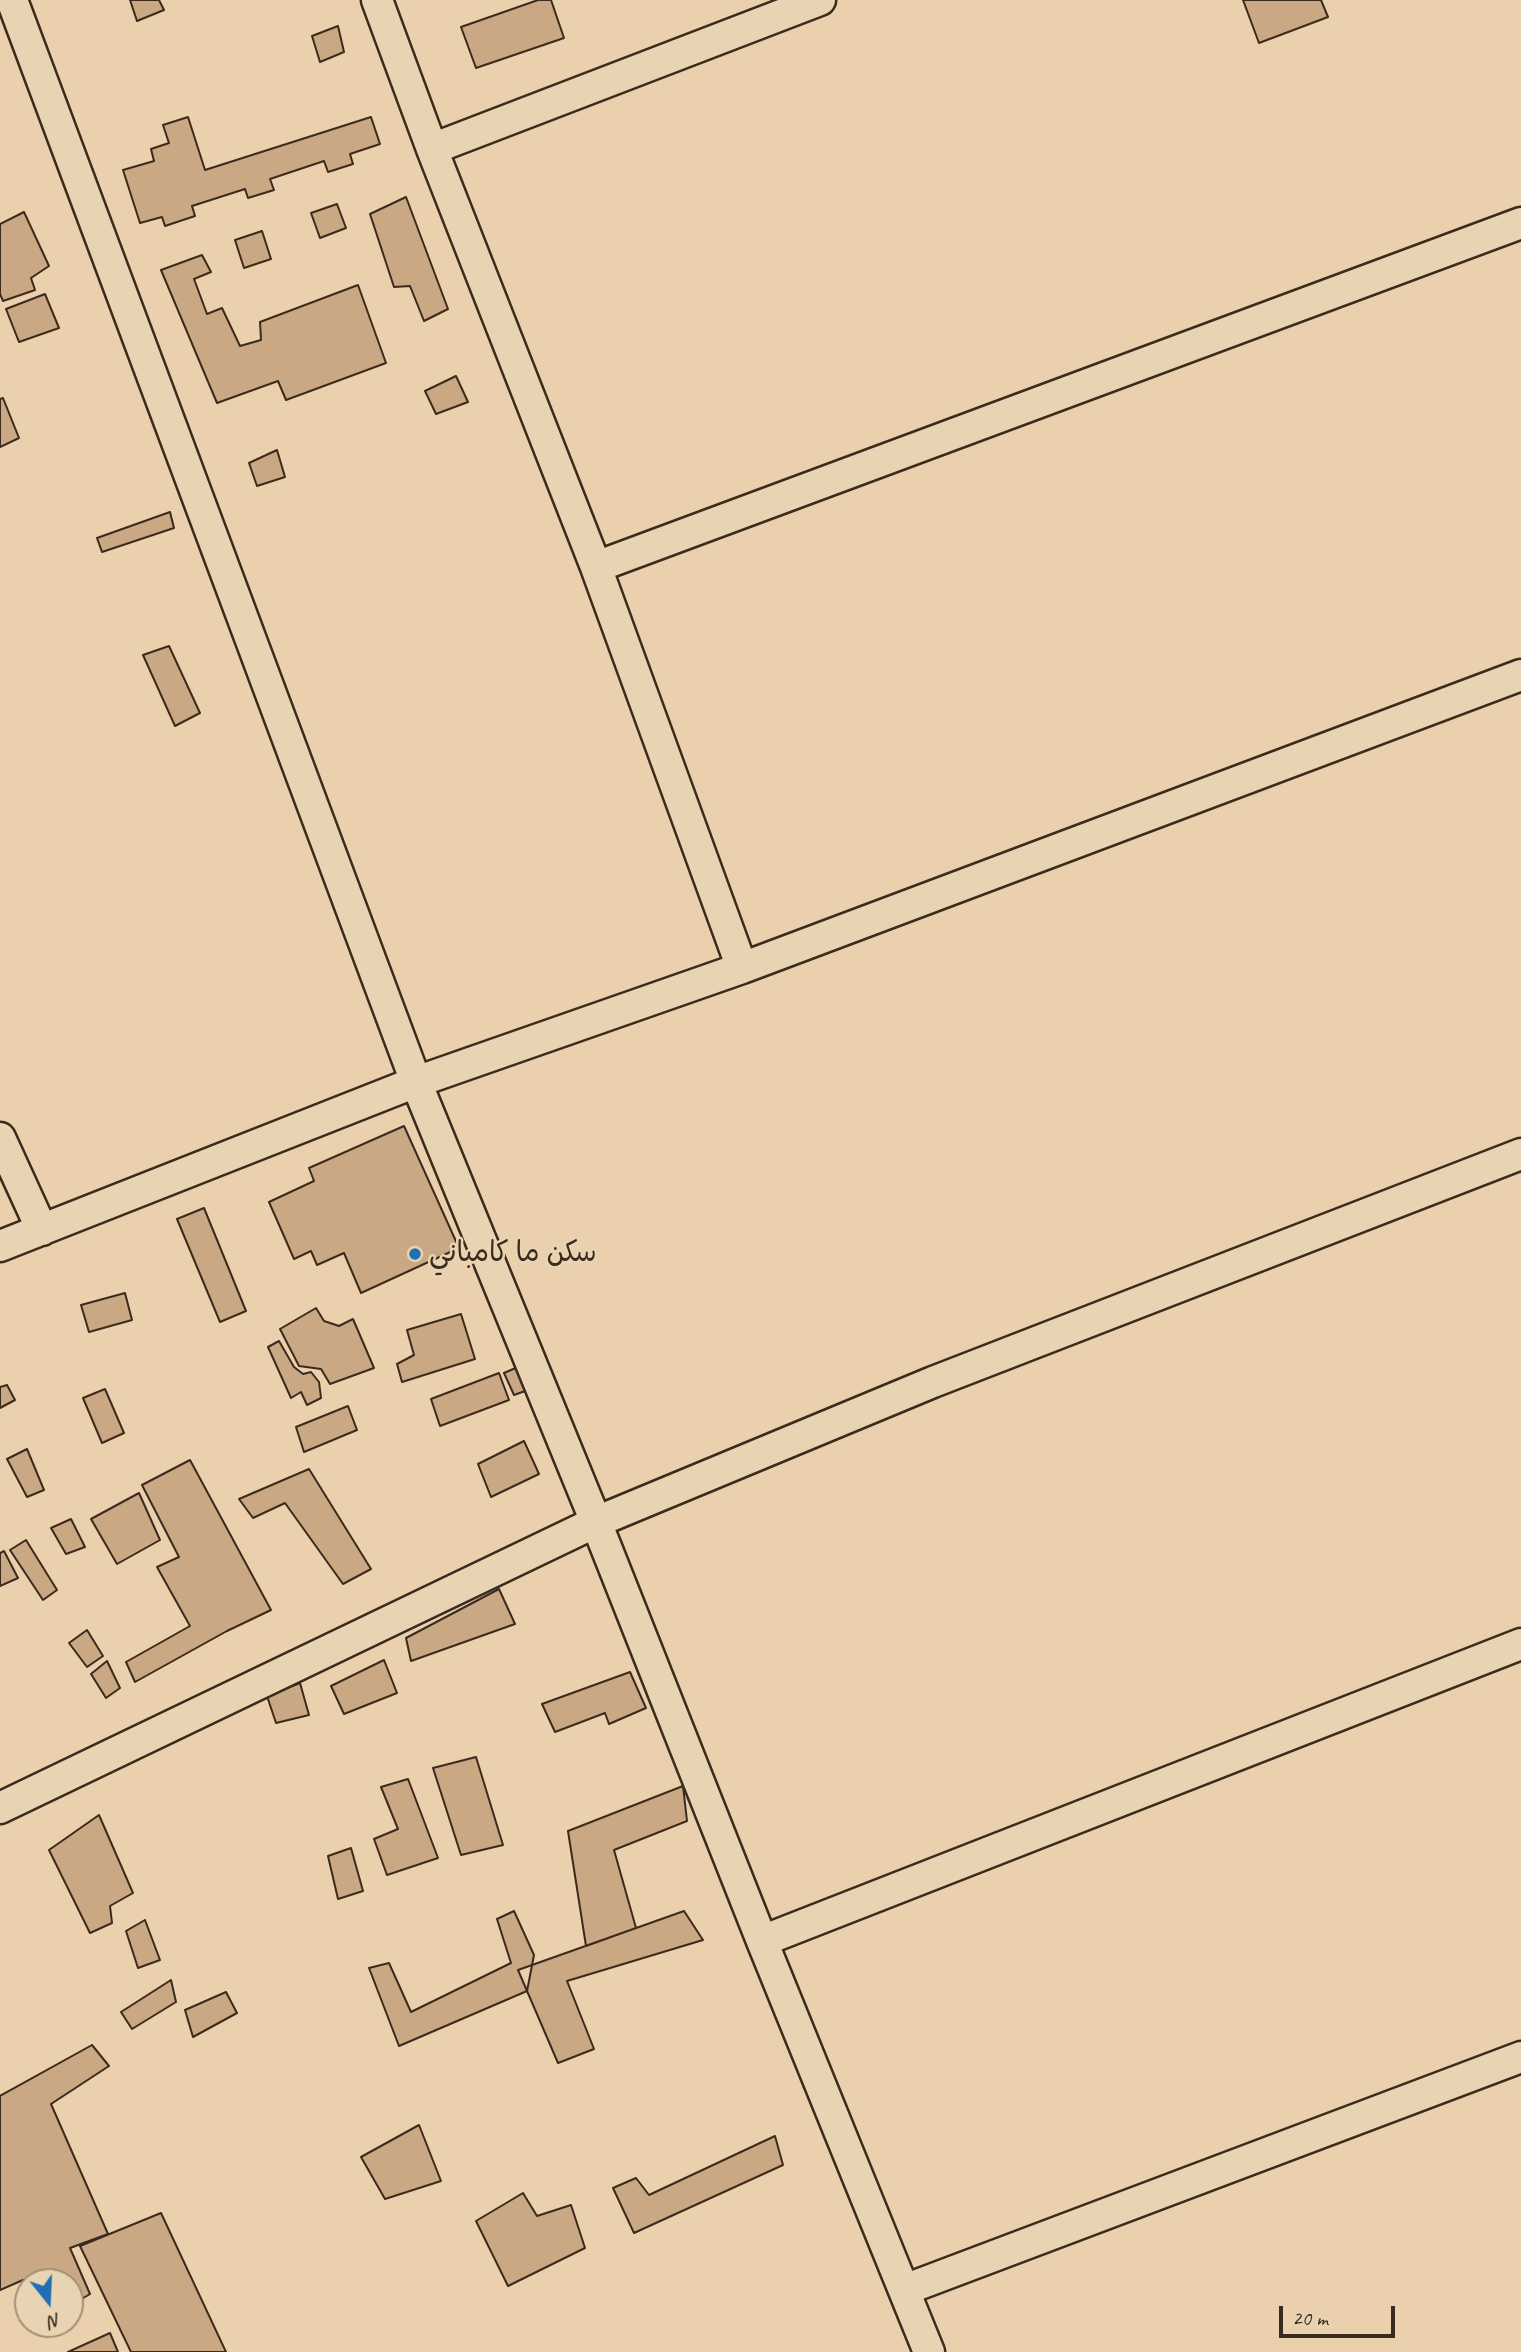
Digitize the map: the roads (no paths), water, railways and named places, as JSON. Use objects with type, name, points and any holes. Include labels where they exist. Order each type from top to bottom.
[{"type":"street","points":[[12,0],[416,1082],[596,1522],[929,2352]]},
{"type":"street","points":[[377,0],[432,149],[596,567],[742,968]]},
{"type":"street","points":[[432,149],[820,0]]},
{"type":"street","points":[[596,567],[1521,223]]},
{"type":"street","points":[[0,1246],[416,1082],[742,968],[1521,675]]},
{"type":"street","points":[[0,1138],[42,1230]]},
{"type":"street","points":[[0,1808],[596,1522],[946,1377],[1521,1154]]},
{"type":"street","points":[[762,1941],[1521,1644]]},
{"type":"street","points":[[904,2290],[1521,2057]]},
{"type":"place","name":"سكن ما كامباني","points":[[415,1254]]}]
